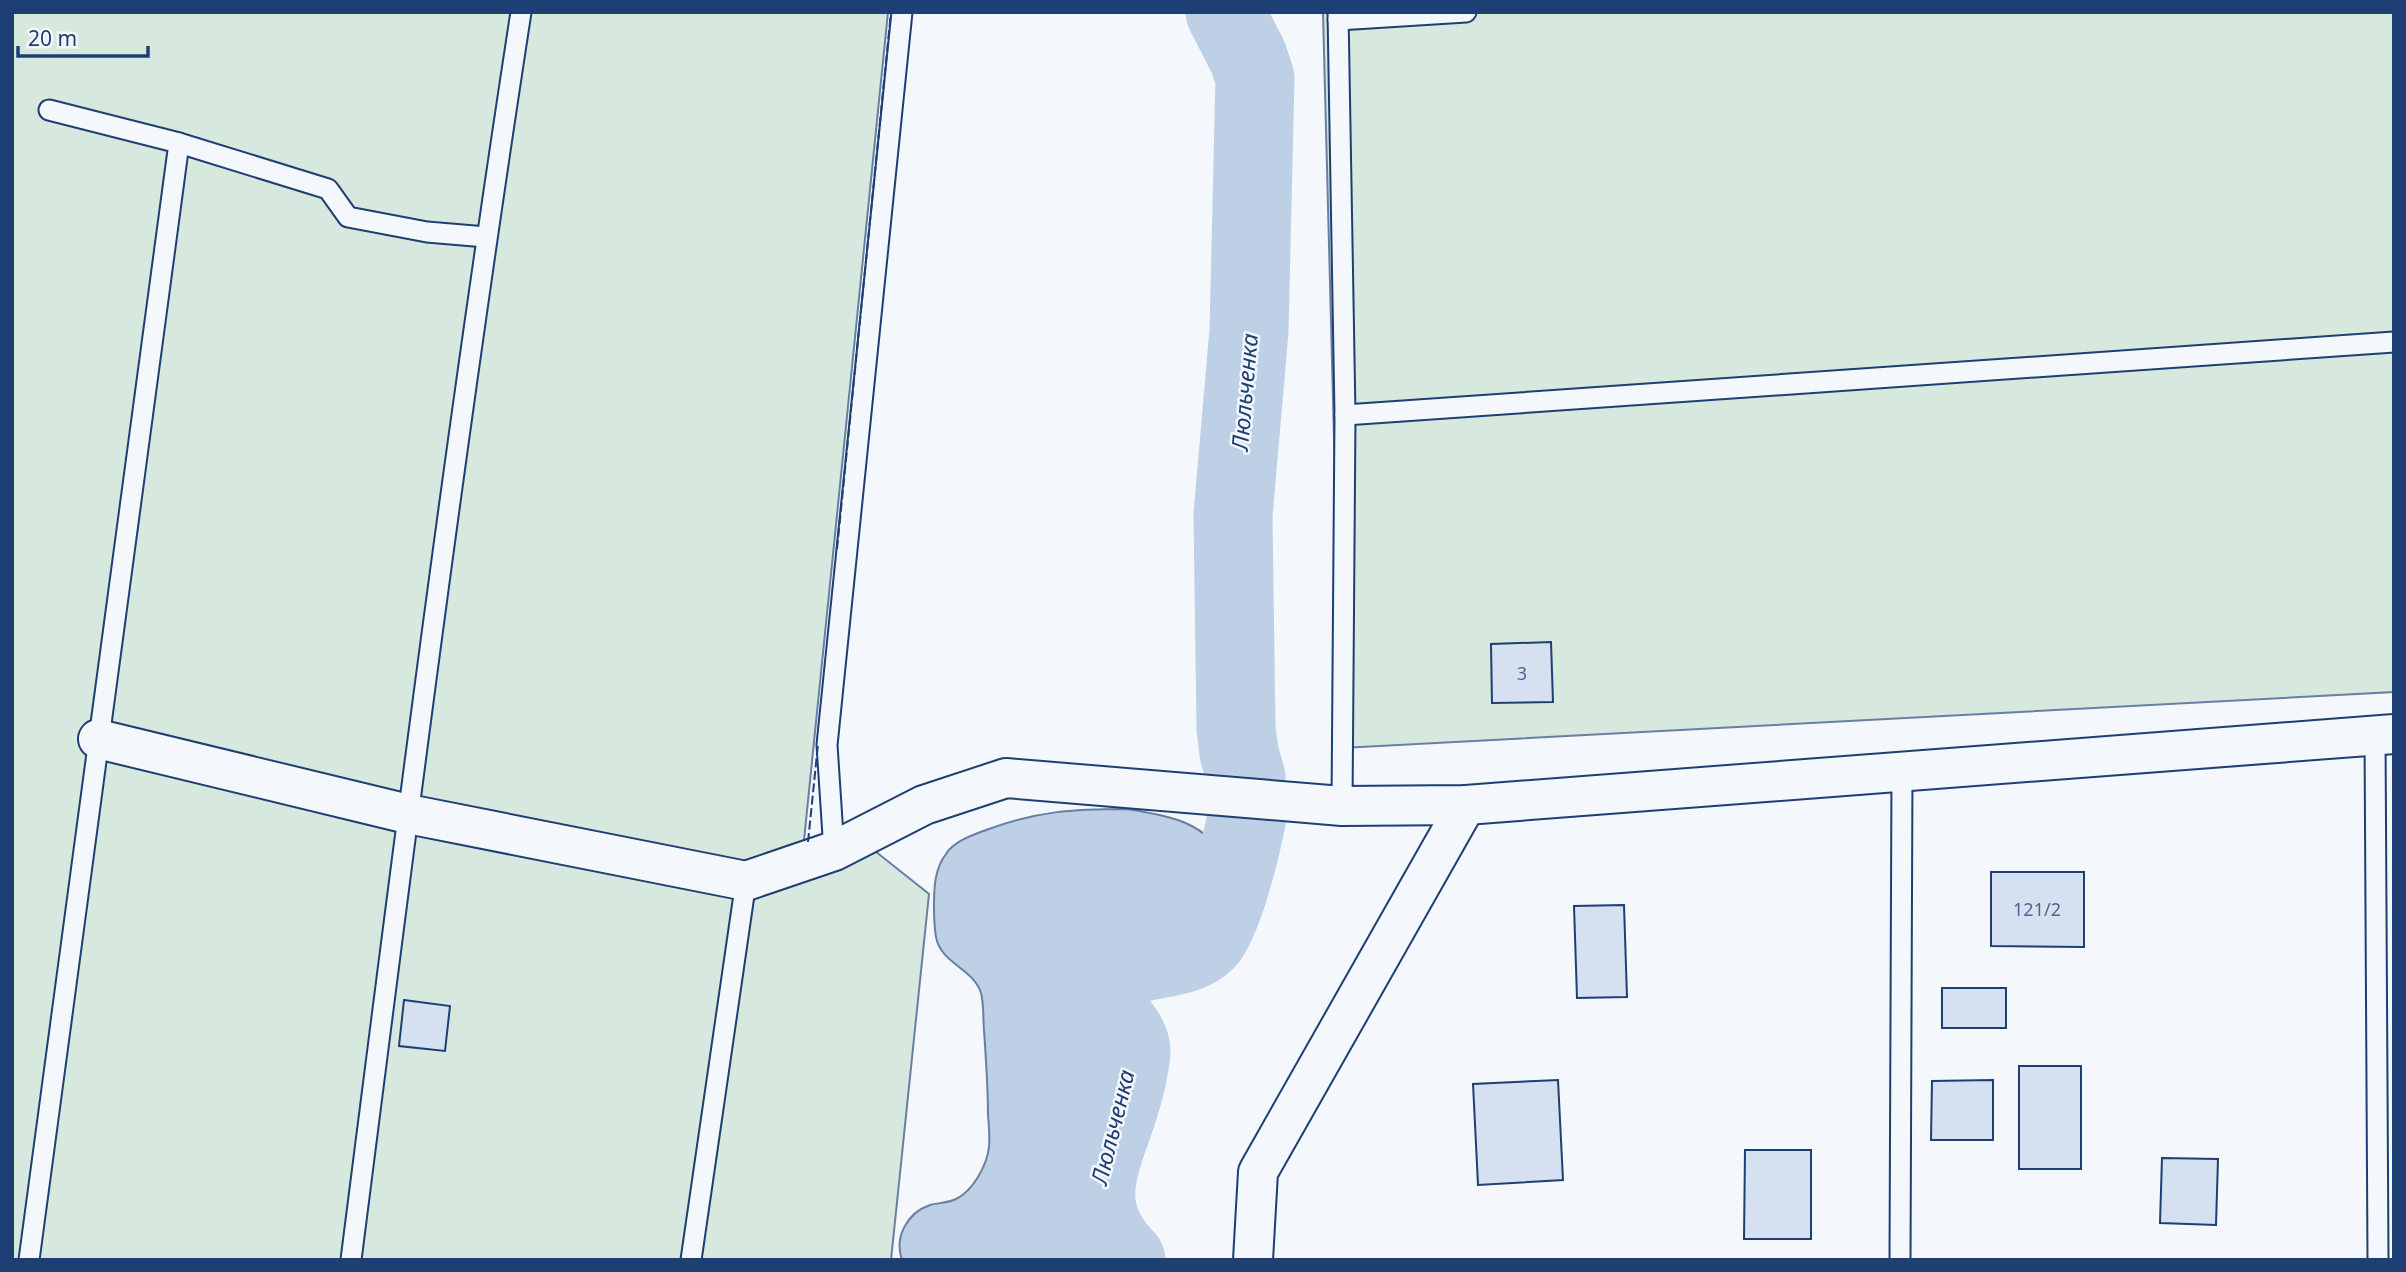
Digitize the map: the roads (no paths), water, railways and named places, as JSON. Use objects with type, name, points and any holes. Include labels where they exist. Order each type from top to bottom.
[{"type":"street","points":[[98,739],[408,814],[746,881],[834,851],[924,805],[1006,778],[1342,806],[1466,805],[2384,734]]},
{"type":"street","points":[[1253,1260],[1258,1172],[1466,805]]},
{"type":"lane","points":[[351,1260],[486,237],[521,12]]},
{"type":"lane","points":[[834,851],[827,745],[902,12]]},
{"type":"lane","points":[[1342,806],[1345,415],[1338,16],[1466,12]]},
{"type":"lane","points":[[49,110],[179,143],[328,189],[348,217],[426,232],[486,237]]},
{"type":"lane","points":[[29,1260],[179,143]]},
{"type":"lane","points":[[1345,415],[2394,342]]},
{"type":"lane","points":[[2378,1260],[2384,734]]},
{"type":"lane","points":[[1900,1260],[1902,771]]},
{"type":"lane","points":[[691,1260],[746,881]]},
{"type":"water","points":[[1127,809],[1179,820],[1203,833],[1220,853],[1225,884],[1218,922],[1205,940],[1186,951],[1126,968],[1112,978],[1105,994],[1105,1002],[1111,1016],[1126,1035],[1131,1052],[1125,1087],[1100,1163],[1095,1194],[1098,1217],[1111,1244],[1108,1260],[902,1260],[901,1235],[909,1220],[922,1209],[953,1200],[968,1190],[982,1169],[989,1147],[981,993],[972,978],[946,956],[935,933],[935,884],[942,859],[949,849],[964,839],[1022,819],[1072,811]]},
{"type":"waterway","name":"Люльченка","points":[[1225,12],[1248,57],[1255,78],[1249,331],[1233,515],[1236,728],[1246,777]]},
{"type":"waterway","name":"Люльченка","points":[[1126,1260],[1108,1237],[1098,1214],[1096,1192],[1099,1169],[1122,1098],[1131,1054],[1125,1033],[1108,1009],[1105,991],[1117,972],[1128,966],[1183,953],[1205,941],[1212,932],[1225,901],[1247,816]]}]
